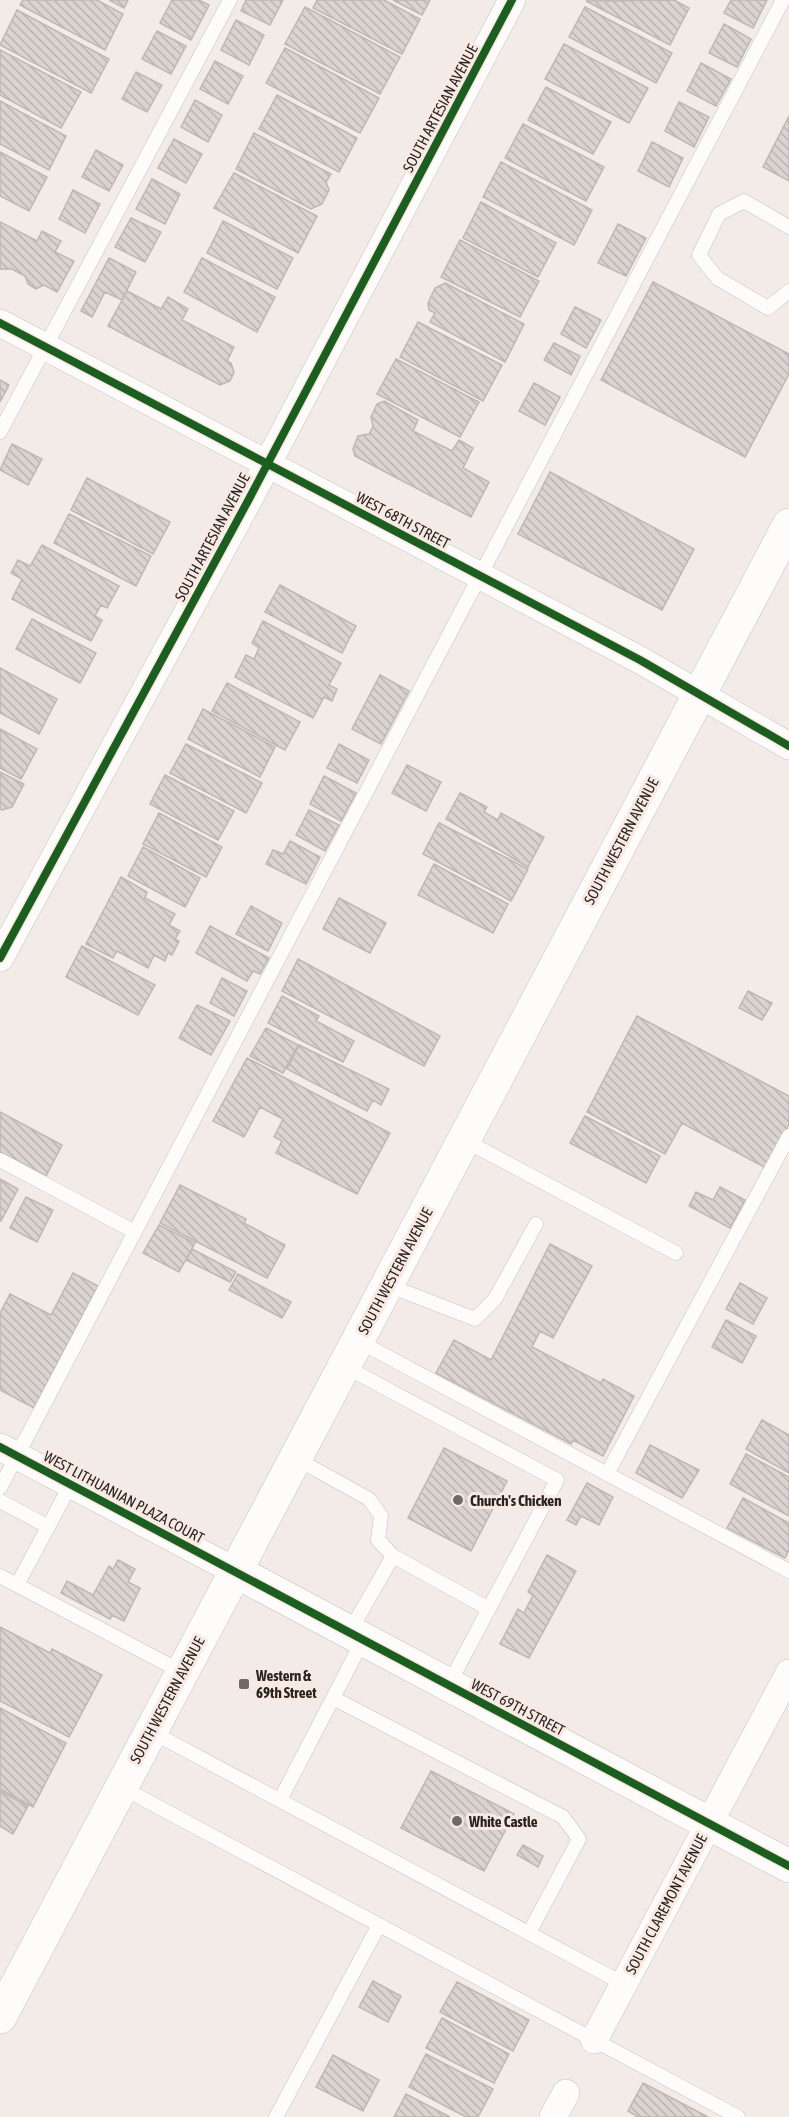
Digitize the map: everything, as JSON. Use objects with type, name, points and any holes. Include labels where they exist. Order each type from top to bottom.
[{"type":"main road","name":"SOUTH WESTERN AVENUE","points":[[0,2017],[789,525]]},
{"type":"main road","name":"WEST 69TH STREET","points":[[235,1571],[789,1866]]},
{"type":"street","name":"SOUTH ARTESIAN AVENUE","points":[[0,958],[267,464],[512,0]]},
{"type":"street","name":"WEST 68TH STREET","points":[[0,323],[640,660],[789,746]]},
{"type":"street","name":"WEST LITHUANIAN PLAZA COURT","points":[[9,1451],[235,1571]]},
{"type":"street","name":"SOUTH CLAREMONT AVENUE","points":[[594,2040],[789,1672]]},
{"type":"street","points":[[553,2117],[566,2093]]},
{"type":"lane","points":[[0,432],[230,0]]},
{"type":"lane","points":[[0,1488],[9,1451],[135,1232],[783,0]]},
{"type":"lane","points":[[789,227],[744,201],[719,214],[699,255],[717,278],[768,308],[789,291]]},
{"type":"lane","points":[[607,1474],[789,1136]]},
{"type":"lane","points":[[464,1140],[676,1253]]},
{"type":"lane","points":[[0,1160],[135,1232]]},
{"type":"lane","points":[[387,1285],[475,1319],[495,1299],[536,1224]]},
{"type":"lane","points":[[351,1353],[607,1474],[789,1571]]},
{"type":"lane","points":[[351,1353],[557,1479],[448,1686]]},
{"type":"lane","points":[[295,1458],[369,1499],[381,1516],[378,1540],[393,1556],[489,1609]]},
{"type":"lane","points":[[17,1586],[47,1526],[71,1485]]},
{"type":"lane","points":[[0,1501],[47,1526]]},
{"type":"lane","points":[[280,1800],[333,1698],[356,1637],[393,1556]]},
{"type":"lane","points":[[0,1576],[182,1672]]},
{"type":"lane","points":[[333,1698],[563,1817],[579,1839],[529,1933]]},
{"type":"lane","points":[[150,1731],[624,1984]]},
{"type":"lane","points":[[121,1787],[738,2117]]},
{"type":"lane","points":[[276,2117],[379,1925]]},
{"type":"building","points":[[23,0],[97,0],[123,14],[105,50],[20,5]]},
{"type":"building","points":[[109,0],[128,0],[124,8]]},
{"type":"building","points":[[172,0],[199,0],[209,5],[191,40],[160,23]]},
{"type":"building","points":[[246,0],[283,0],[270,25],[241,11]]},
{"type":"building","points":[[317,0],[384,0],[420,19],[402,54],[313,8]]},
{"type":"building","points":[[393,0],[430,0],[422,15]]},
{"type":"building","points":[[674,0],[689,8],[670,45],[586,1]]},
{"type":"building","points":[[731,0],[767,0],[753,28],[724,13]]},
{"type":"building","points":[[305,7],[400,57],[380,94],[285,44]]},
{"type":"building","points":[[585,7],[672,53],[656,83],[569,37]]},
{"type":"building","points":[[17,10],[109,59],[91,93],[0,45]]},
{"type":"building","points":[[236,20],[264,35],[249,65],[221,50]]},
{"type":"building","points":[[724,24],[751,39],[737,67],[709,53]]},
{"type":"building","points":[[157,31],[186,46],[171,74],[142,59]]},
{"type":"building","points":[[564,44],[648,88],[629,123],[545,79]]},
{"type":"building","points":[[285,48],[379,98],[360,133],[266,83]]},
{"type":"building","points":[[0,50],[81,92],[61,128],[0,95]]},
{"type":"building","points":[[215,61],[243,76],[228,104],[200,89]]},
{"type":"building","points":[[701,63],[731,79],[716,106],[687,91]]},
{"type":"building","points":[[136,72],[162,85],[147,112],[122,99]]},
{"type":"building","points":[[546,87],[611,122],[593,154],[528,120]]},
{"type":"building","points":[[277,95],[357,138],[339,172],[259,129]]},
{"type":"building","points":[[195,100],[222,115],[208,142],[181,127]]},
{"type":"building","points":[[0,101],[66,136],[49,170],[0,144]]},
{"type":"building","points":[[679,102],[709,117],[694,147],[665,131]]},
{"type":"building","points":[[789,116],[789,181],[763,167]]},
{"type":"building","points":[[523,124],[604,167],[586,201],[505,158]]},
{"type":"building","points":[[254,133],[331,174],[326,182],[329,190],[322,204],[311,209],[236,169]]},
{"type":"building","points":[[174,139],[202,154],[186,183],[158,168]]},
{"type":"building","points":[[652,142],[683,158],[669,187],[638,171]]},
{"type":"building","points":[[96,150],[123,165],[109,191],[82,177]]},
{"type":"building","points":[[0,152],[47,177],[29,211],[0,196]]},
{"type":"building","points":[[501,162],[592,210],[574,245],[483,197]]},
{"type":"building","points":[[234,173],[317,216],[298,253],[214,208]]},
{"type":"building","points":[[152,179],[180,194],[165,224],[136,209]]},
{"type":"building","points":[[73,190],[100,204],[85,233],[59,219]]},
{"type":"building","points":[[481,202],[556,243],[538,277],[463,238]]},
{"type":"building","points":[[131,218],[161,232],[145,262],[115,247]]},
{"type":"building","points":[[223,221],[293,258],[277,289],[207,253]]},
{"type":"building","points":[[0,222],[37,241],[42,231],[61,241],[55,252],[74,261],[57,292],[44,285],[36,289],[28,284],[25,276],[12,269],[0,269]]},
{"type":"building","points":[[618,224],[646,238],[626,276],[598,263]]},
{"type":"building","points":[[460,240],[539,281],[520,317],[441,277]]},
{"type":"building","points":[[109,258],[136,272],[122,300],[105,292],[92,317],[81,311]]},
{"type":"building","points":[[202,258],[275,297],[257,332],[184,292]]},
{"type":"building","points":[[653,282],[789,354],[789,374],[745,457],[601,380]]},
{"type":"building","points":[[445,283],[524,324],[505,362],[430,322],[435,313],[429,310],[428,303],[435,288]]},
{"type":"building","points":[[127,291],[161,309],[168,297],[188,309],[182,320],[234,347],[227,361],[231,363],[234,372],[230,381],[220,385],[108,326]]},
{"type":"building","points":[[575,307],[601,320],[586,348],[561,334]]},
{"type":"building","points":[[418,322],[502,365],[483,401],[400,357]]},
{"type":"building","points":[[554,343],[580,356],[571,375],[544,360]]},
{"type":"building","points":[[396,359],[479,402],[460,437],[377,394]]},
{"type":"building","points":[[0,380],[9,385],[0,402]]},
{"type":"building","points":[[534,383],[560,397],[545,425],[519,411]]},
{"type":"building","points":[[384,401],[418,420],[413,431],[452,451],[459,440],[473,448],[463,468],[489,482],[471,517],[355,456],[353,449],[358,436],[369,434],[373,426],[371,417],[377,404]]},
{"type":"building","points":[[12,444],[42,459],[28,485],[0,470]]},
{"type":"building","points":[[550,472],[694,549],[662,610],[518,534]]},
{"type":"building","points":[[87,478],[170,522],[153,554],[71,510]]},
{"type":"building","points":[[69,514],[151,556],[136,586],[54,543]]},
{"type":"building","points":[[42,545],[119,586],[107,608],[101,605],[95,616],[102,620],[91,641],[12,599],[22,579],[11,573],[18,560],[30,566]]},
{"type":"building","points":[[280,585],[356,626],[342,653],[265,612]]},
{"type":"building","points":[[32,619],[96,653],[80,683],[16,649]]},
{"type":"building","points":[[263,621],[341,663],[329,685],[337,689],[332,701],[324,697],[313,718],[235,677],[246,655],[254,659],[259,648],[252,643]]},
{"type":"building","points":[[0,668],[57,699],[39,734],[0,713]]},
{"type":"building","points":[[380,675],[409,691],[381,744],[352,729]]},
{"type":"building","points":[[227,683],[300,722],[285,750],[212,711]]},
{"type":"building","points":[[203,709],[275,747],[260,777],[188,739]]},
{"type":"building","points":[[0,729],[37,749],[21,779],[0,768]]},
{"type":"building","points":[[186,744],[262,783],[246,813],[170,773]]},
{"type":"building","points":[[339,744],[369,760],[357,783],[327,768]]},
{"type":"building","points":[[407,765],[441,782],[426,811],[392,793]]},
{"type":"building","points":[[0,772],[24,784],[12,807],[2,810],[0,809]]},
{"type":"building","points":[[165,775],[234,811],[218,840],[150,804]]},
{"type":"building","points":[[324,776],[356,793],[341,821],[310,804]]},
{"type":"building","points":[[460,793],[487,807],[484,812],[498,820],[501,813],[544,837],[528,867],[446,819]]},
{"type":"building","points":[[309,810],[339,825],[325,851],[296,835]]},
{"type":"building","points":[[159,813],[222,847],[206,877],[143,844]]},
{"type":"building","points":[[439,823],[528,869],[511,901],[423,854]]},
{"type":"building","points":[[290,841],[320,857],[306,884],[266,864],[273,850],[283,854]]},
{"type":"building","points":[[143,847],[200,878],[185,907],[128,876]]},
{"type":"building","points":[[434,864],[508,904],[493,933],[418,895]]},
{"type":"building","points":[[121,877],[147,892],[145,898],[175,914],[169,925],[180,931],[175,939],[179,941],[172,955],[168,953],[165,961],[154,955],[148,968],[117,951],[113,958],[86,944]]},
{"type":"building","points":[[339,898],[386,923],[370,953],[323,929]]},
{"type":"building","points":[[251,906],[282,923],[268,951],[236,934]]},
{"type":"building","points":[[210,926],[269,958],[260,974],[253,971],[247,981],[196,953]]},
{"type":"building","points":[[82,946],[155,985],[138,1015],[66,977]]},
{"type":"building","points":[[298,959],[440,1036],[424,1066],[282,991]]},
{"type":"building","points":[[222,978],[247,991],[234,1016],[210,1003]]},
{"type":"building","points":[[748,991],[772,1003],[762,1020],[739,1008]]},
{"type":"building","points":[[282,996],[319,1016],[316,1021],[354,1041],[343,1062],[268,1023]]},
{"type":"building","points":[[197,1005],[230,1021],[211,1055],[179,1038]]},
{"type":"building","points":[[637,1016],[789,1096],[789,1124],[766,1168],[682,1123],[665,1154],[587,1112]]},
{"type":"building","points":[[266,1028],[298,1045],[283,1073],[250,1056]]},
{"type":"building","points":[[299,1045],[389,1089],[381,1105],[373,1100],[367,1111],[287,1069]]},
{"type":"building","points":[[247,1058],[390,1133],[357,1194],[276,1153],[282,1141],[274,1137],[283,1119],[260,1107],[244,1137],[213,1121]]},
{"type":"building","points":[[0,1112],[62,1145],[46,1176],[0,1152]]},
{"type":"building","points":[[585,1116],[660,1156],[646,1183],[570,1143]]},
{"type":"building","points":[[0,1179],[18,1189],[1,1221],[0,1221]]},
{"type":"building","points":[[180,1185],[246,1219],[244,1223],[285,1245],[267,1278],[160,1223]]},
{"type":"building","points":[[720,1187],[745,1200],[730,1228],[689,1206],[696,1192],[713,1200]]},
{"type":"building","points":[[26,1197],[53,1210],[37,1242],[10,1228]]},
{"type":"building","points":[[159,1225],[195,1243],[179,1272],[143,1253]]},
{"type":"building","points":[[550,1244],[592,1266],[553,1338],[540,1331],[532,1347],[601,1383],[603,1379],[634,1396],[603,1456],[573,1440],[571,1444],[436,1373],[454,1340],[491,1360]]},
{"type":"building","points":[[192,1249],[236,1272],[230,1282],[186,1260]]},
{"type":"building","points":[[73,1273],[98,1286],[34,1408],[0,1390],[0,1313],[10,1294],[51,1315]]},
{"type":"building","points":[[238,1274],[291,1302],[282,1318],[229,1290]]},
{"type":"building","points":[[740,1283],[767,1298],[753,1324],[726,1309]]},
{"type":"building","points":[[726,1320],[756,1336],[742,1363],[712,1347]]},
{"type":"building","points":[[762,1420],[789,1435],[789,1473],[746,1449]]},
{"type":"building","points":[[650,1445],[699,1470],[682,1498],[636,1473]]},
{"type":"building","name":"Church's Chicken","points":[[444,1448],[507,1481],[471,1551],[408,1518]]},
{"type":"building","points":[[746,1454],[789,1477],[789,1516],[730,1484]]},
{"type":"building","points":[[587,1483],[613,1497],[599,1525],[581,1516],[576,1525],[567,1520]]},
{"type":"building","points":[[743,1498],[789,1523],[789,1550],[785,1558],[727,1528]]},
{"type":"building","points":[[547,1555],[576,1571],[529,1658],[500,1644],[518,1609],[524,1613],[533,1595],[528,1592]]},
{"type":"building","points":[[118,1560],[135,1569],[128,1582],[140,1588],[124,1621],[112,1615],[110,1619],[61,1593],[67,1581],[93,1595],[109,1566],[113,1569]]},
{"type":"building","points":[[0,1627],[50,1653],[52,1649],[102,1675],[69,1737],[0,1701]]},
{"type":"building","points":[[0,1708],[66,1743],[33,1807],[0,1789]]},
{"type":"building","name":"White Castle","points":[[431,1771],[514,1814],[484,1871],[401,1828]]},
{"type":"building","points":[[0,1791],[28,1806],[13,1834],[0,1826]]},
{"type":"building","points":[[523,1845],[543,1856],[538,1867],[517,1855]]},
{"type":"building","points":[[373,1981],[401,1996],[388,2022],[359,2007]]},
{"type":"building","points":[[457,1982],[529,2020],[513,2051],[440,2012]]},
{"type":"building","points":[[442,2018],[509,2054],[494,2083],[426,2048]]},
{"type":"building","points":[[426,2054],[493,2089],[478,2117],[466,2117],[409,2087]]},
{"type":"building","points":[[333,2055],[379,2080],[363,2111],[316,2087]]},
{"type":"building","points":[[643,2083],[708,2117],[638,2117],[628,2111]]},
{"type":"building","points":[[406,2094],[450,2117],[394,2117]]},
{"type":"cycle path","points":[[0,958],[249,499],[512,0]]},
{"type":"cycle path","points":[[0,323],[640,660],[789,746]]},
{"type":"cycle path","points":[[0,1447],[789,1866]]},
{"type":"place","name":"Church's Chicken","points":[[458,1500]]},
{"type":"place","name":"Western & 69th Street","points":[[244,1684]]},
{"type":"place","name":"White Castle","points":[[457,1821]]}]
